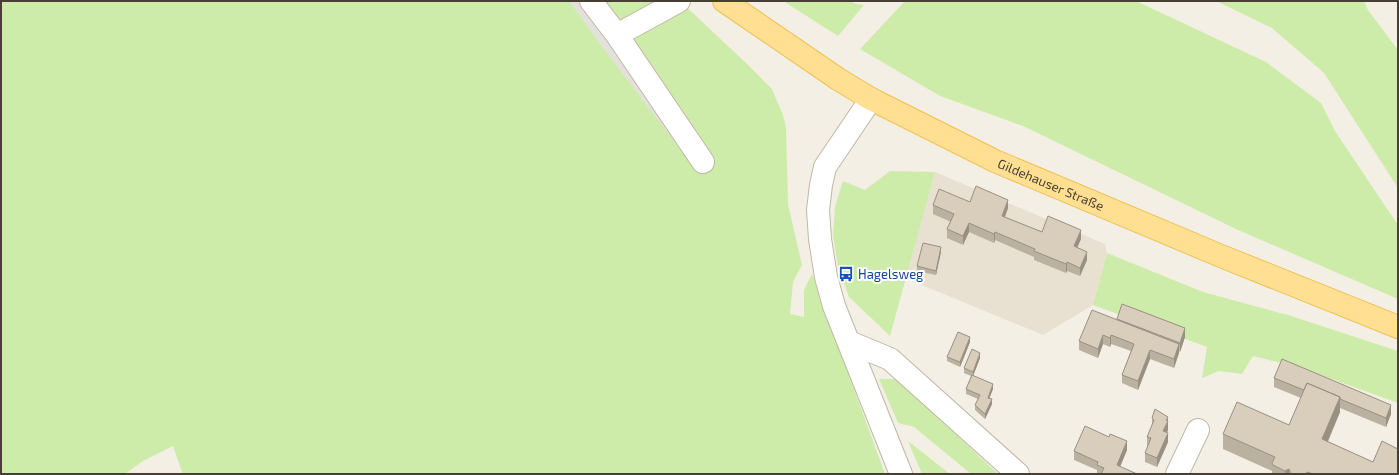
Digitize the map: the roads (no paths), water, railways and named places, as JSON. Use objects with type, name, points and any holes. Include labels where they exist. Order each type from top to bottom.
[{"type":"main road","name":"Gildehauser Straße","points":[[724,1],[838,79],[871,99],[995,161],[1214,253],[1398,327]]},
{"type":"street","points":[[590,1],[618,35],[703,162]]},
{"type":"street","points":[[618,35],[679,1]]},
{"type":"street","points":[[871,99],[825,167],[818,210],[820,239],[826,277],[834,306],[901,474]]},
{"type":"street","points":[[849,342],[890,359],[1018,474]]},
{"type":"street","points":[[1177,474],[1198,430]]},
{"type":"place","name":"Hagelsweg","points":[[846,274]]}]
